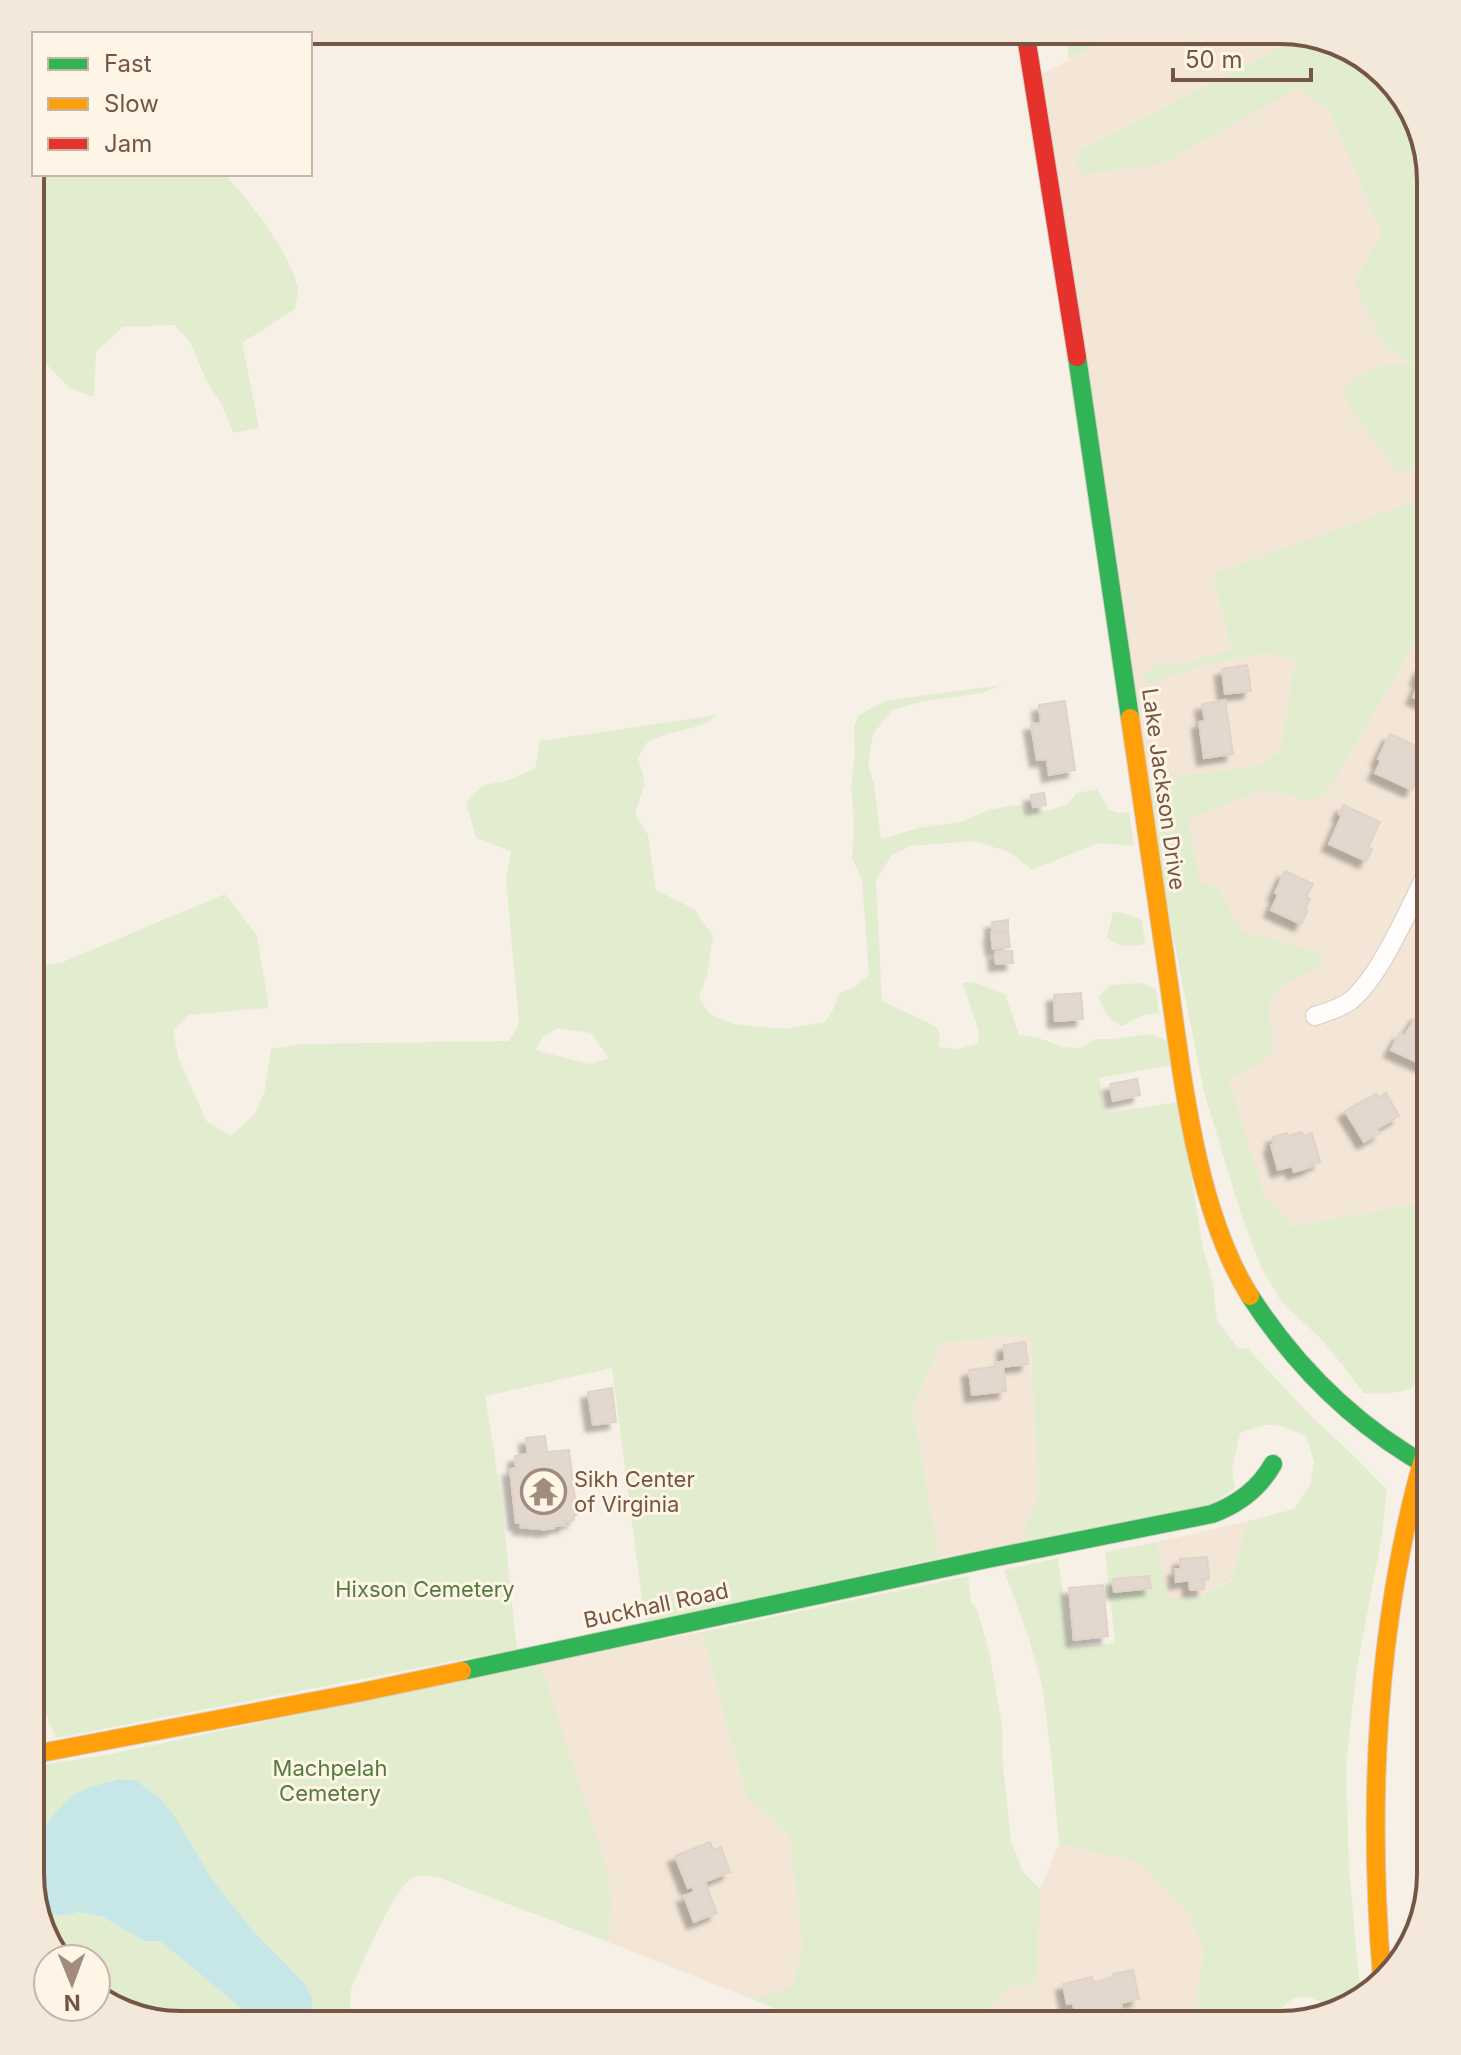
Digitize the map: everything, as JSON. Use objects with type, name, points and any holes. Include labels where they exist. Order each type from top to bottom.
[{"type":"main road","name":"Lake Jackson Drive","points":[[1027,44],[1075,341],[1181,1068],[1198,1153],[1215,1216],[1228,1255],[1262,1315],[1338,1402],[1371,1430],[1417,1460]]},
{"type":"main road","name":"Buckhall Road","points":[[44,1752],[362,1692],[1212,1514],[1244,1499],[1267,1476],[1273,1464]]},
{"type":"main road","points":[[1381,1966],[1373,1834],[1377,1712],[1387,1622],[1409,1512],[1417,1490]]},
{"type":"street","points":[[1315,1016],[1337,1009],[1363,987],[1380,963],[1417,892]]},
{"type":"shaded area","points":[[1100,44],[1287,44],[1080,149],[1076,162],[1162,164],[1299,87],[1329,110],[1382,234],[1412,364],[1399,473],[1417,466],[1417,502],[1212,574],[1231,649],[1180,664],[1159,664],[1144,673],[1146,685],[1202,666],[1266,653],[1295,660],[1280,752],[1256,766],[1147,780],[1042,74]]},
{"type":"shaded area","points":[[1417,639],[1417,1203],[1292,1227],[1264,1195],[1227,1079],[1187,820],[1262,790],[1308,801],[1326,795]]},
{"type":"shaded area","points":[[1030,1334],[1039,1493],[1020,1542],[940,1558],[912,1409],[941,1343]]},
{"type":"shaded area","points":[[1248,1521],[1232,1579],[1195,1598],[1168,1598],[1157,1542]]},
{"type":"shaded area","points":[[702,1632],[746,1796],[789,1836],[802,1949],[793,1987],[752,1999],[608,1942],[611,1910],[540,1663]]},
{"type":"shaded area","points":[[1059,1844],[1142,1863],[1188,1913],[1204,1950],[1197,2011],[987,2011],[1010,1986],[1027,1987],[1037,1981],[1040,1889]]},
{"type":"green space","points":[[1067,44],[1099,44],[1069,59]]},
{"type":"green space","points":[[1287,44],[1324,51],[1348,62],[1377,84],[1407,129],[1416,163],[1417,466],[1399,473],[1349,408],[1344,391],[1360,376],[1384,365],[1411,364],[1384,345],[1354,283],[1382,234],[1329,110],[1298,88],[1162,164],[1083,174],[1076,162],[1079,150]]},
{"type":"green space","points":[[44,176],[227,176],[285,255],[298,287],[295,309],[242,343],[259,428],[233,433],[191,344],[175,325],[123,327],[96,352],[94,397],[69,388],[44,361]]},
{"type":"green space","points":[[1417,501],[1417,639],[1326,795],[1308,801],[1262,790],[1187,820],[1200,882],[1217,887],[1242,931],[1320,953],[1323,963],[1276,992],[1268,1014],[1273,1042],[1271,1053],[1228,1079],[1264,1195],[1292,1227],[1417,1203],[1417,1378],[1413,1388],[1401,1391],[1364,1393],[1324,1342],[1281,1301],[1261,1267],[1241,1214],[1204,1092],[1168,911],[1147,780],[1256,766],[1280,752],[1295,660],[1266,653],[1202,666],[1146,685],[1144,673],[1159,664],[1180,664],[1231,649],[1212,574]]},
{"type":"green space","name":"Hixson Cemetery","points":[[1002,685],[982,693],[920,702],[892,710],[873,734],[868,766],[874,783],[881,839],[919,828],[961,822],[988,810],[1016,805],[1023,806],[1027,812],[1050,810],[1068,804],[1077,793],[1097,789],[1109,810],[1129,812],[1134,846],[1099,843],[1032,870],[1009,852],[974,841],[911,846],[892,855],[876,879],[882,1001],[937,1027],[940,1037],[938,1047],[958,1049],[978,1044],[979,1031],[962,982],[976,983],[1005,994],[1019,1035],[1063,1047],[1081,1048],[1095,1039],[1150,1034],[1168,1041],[1172,1065],[1099,1078],[1105,1113],[1179,1102],[1203,1249],[1213,1283],[1217,1321],[1238,1348],[1248,1349],[1387,1490],[1382,1535],[1357,1667],[1346,1764],[1349,1869],[1360,1985],[1332,2001],[1322,2004],[1301,1997],[1289,2002],[1281,2011],[1197,2011],[1204,1950],[1188,1913],[1142,1863],[1059,1844],[1042,1685],[1004,1570],[1058,1558],[1070,1647],[1115,1643],[1105,1552],[1157,1542],[1168,1598],[1195,1598],[1232,1580],[1248,1521],[1294,1509],[1310,1485],[1314,1462],[1306,1436],[1273,1425],[1240,1433],[1232,1469],[1235,1488],[1209,1506],[1020,1542],[1039,1493],[1030,1334],[941,1343],[912,1409],[940,1558],[645,1623],[612,1368],[485,1396],[501,1495],[517,1649],[56,1738],[44,1711],[44,965],[63,962],[225,894],[257,936],[269,1008],[188,1015],[173,1031],[179,1060],[207,1122],[231,1136],[255,1114],[265,1090],[271,1049],[301,1044],[509,1041],[519,1024],[506,880],[511,851],[476,838],[466,802],[484,785],[510,780],[535,768],[540,741],[717,715],[703,725],[647,742],[638,758],[645,782],[635,814],[648,835],[656,890],[694,909],[713,936],[707,975],[699,998],[710,1014],[733,1024],[786,1029],[825,1022],[839,993],[855,987],[869,975],[862,880],[852,858],[854,823],[851,787],[855,755],[854,726],[858,716],[890,700]],"holes":[[[557,1028],[591,1033],[609,1058],[589,1064],[535,1050],[543,1037]]]},
{"type":"green space","points":[[1113,912],[1142,920],[1145,944],[1124,946],[1107,937]]},
{"type":"green space","points":[[1140,983],[1156,989],[1159,1013],[1143,1015],[1122,1026],[1107,1014],[1099,996],[1110,985]]},
{"type":"green space","points":[[968,1576],[971,1601],[977,1609],[990,1655],[1002,1725],[1011,1841],[1023,1872],[1040,1889],[1037,1981],[1027,1987],[1010,1986],[987,2011],[780,2011],[752,1999],[793,1986],[802,1949],[789,1836],[746,1796],[702,1632]]},
{"type":"green space","name":"Machpelah Cemetery","points":[[540,1663],[609,1876],[611,1910],[608,1942],[440,1878],[417,1876],[406,1883],[398,1894],[370,1946],[351,1989],[351,2011],[310,2011],[211,1878],[175,1817],[161,1799],[137,1781],[63,1916],[79,1912],[103,1917],[144,1941],[160,1941],[245,2011],[172,2011],[137,2004],[112,1992],[112,1943],[63,1943],[54,1926],[45,1892],[44,1765],[111,1754]]},
{"type":"water","points":[[120,1779],[137,1781],[161,1799],[211,1878],[254,1932],[305,1984],[312,1999],[311,2011],[245,2011],[160,1941],[144,1941],[103,1917],[79,1912],[63,1916],[50,1913],[45,1892],[44,1828],[71,1797]]},
{"type":"building","points":[[1247,665],[1251,691],[1225,694],[1222,669]]},
{"type":"building","points":[[1225,700],[1233,754],[1204,758],[1199,722],[1205,721],[1202,704]]},
{"type":"building","points":[[1065,701],[1075,770],[1049,775],[1047,759],[1037,760],[1031,724],[1041,723],[1039,705]]},
{"type":"building","points":[[1390,734],[1417,746],[1417,767],[1413,776],[1417,778],[1412,790],[1375,773],[1381,761],[1378,759]]},
{"type":"building","points":[[1044,793],[1046,805],[1033,807],[1031,795]]},
{"type":"building","points":[[1343,805],[1380,822],[1368,847],[1372,849],[1366,861],[1329,844],[1342,815],[1339,814]]},
{"type":"building","points":[[1285,871],[1313,884],[1306,897],[1310,899],[1305,909],[1308,910],[1301,924],[1271,910]]},
{"type":"building","points":[[1008,920],[1008,931],[993,933],[992,922]]},
{"type":"building","points":[[1008,931],[1010,947],[993,949],[991,933]]},
{"type":"building","points":[[1012,951],[1013,963],[996,964],[995,952]]},
{"type":"building","points":[[1081,993],[1083,1019],[1055,1021],[1054,995]]},
{"type":"building","points":[[1417,1016],[1417,1062],[1391,1050],[1400,1033],[1404,1036]]},
{"type":"building","points":[[1137,1079],[1140,1095],[1113,1101],[1110,1084]]},
{"type":"building","points":[[1386,1093],[1399,1116],[1377,1129],[1380,1133],[1364,1142],[1345,1111],[1376,1094],[1378,1098]]},
{"type":"building","points":[[1302,1132],[1303,1136],[1312,1133],[1320,1162],[1294,1172],[1292,1166],[1278,1170],[1271,1145],[1274,1144],[1273,1137]]},
{"type":"building","points":[[1025,1342],[1028,1364],[1003,1367],[1006,1391],[972,1395],[969,1370],[995,1367],[995,1363],[1005,1361],[1004,1345]]},
{"type":"building","points":[[612,1388],[616,1422],[593,1425],[588,1392]]},
{"type":"building","name":"Sikh Center of Virginia","points":[[545,1436],[547,1452],[569,1450],[577,1515],[574,1515],[574,1520],[565,1522],[566,1525],[555,1528],[521,1528],[520,1523],[516,1523],[510,1469],[516,1468],[515,1456],[528,1454],[526,1438]]},
{"type":"building","points":[[1207,1557],[1209,1579],[1203,1580],[1204,1589],[1190,1590],[1189,1580],[1176,1582],[1175,1569],[1181,1569],[1180,1559]]},
{"type":"building","points":[[1149,1576],[1151,1588],[1114,1592],[1113,1579]]},
{"type":"building","points":[[1103,1585],[1108,1636],[1074,1640],[1069,1588]]},
{"type":"building","points":[[710,1842],[713,1850],[721,1847],[730,1872],[705,1882],[717,1913],[694,1922],[684,1896],[694,1892],[692,1886],[688,1888],[675,1856]]},
{"type":"building","points":[[1133,1970],[1139,1999],[1121,2003],[1122,2008],[1112,2011],[1075,2011],[1073,2003],[1067,2004],[1063,1984],[1092,1977],[1093,1982],[1114,1978],[1113,1974]]},
{"type":"traffic: fast","points":[[1077,357],[1130,718]]},
{"type":"traffic: fast","points":[[1250,1296],[1287,1347],[1330,1393],[1378,1434],[1417,1460]]},
{"type":"traffic: fast","points":[[462,1671],[1212,1514],[1247,1495],[1273,1464]]},
{"type":"traffic: slow","points":[[1130,718],[1195,1145],[1217,1226],[1250,1296]]},
{"type":"traffic: slow","points":[[1381,1966],[1376,1840],[1380,1703],[1398,1566],[1417,1481]]},
{"type":"traffic: slow","points":[[44,1752],[462,1671]]},
{"type":"traffic: jam","points":[[1027,44],[1077,357]]},
{"type":"place","name":"Sikh Center of Virginia","points":[[543,1492]]}]
